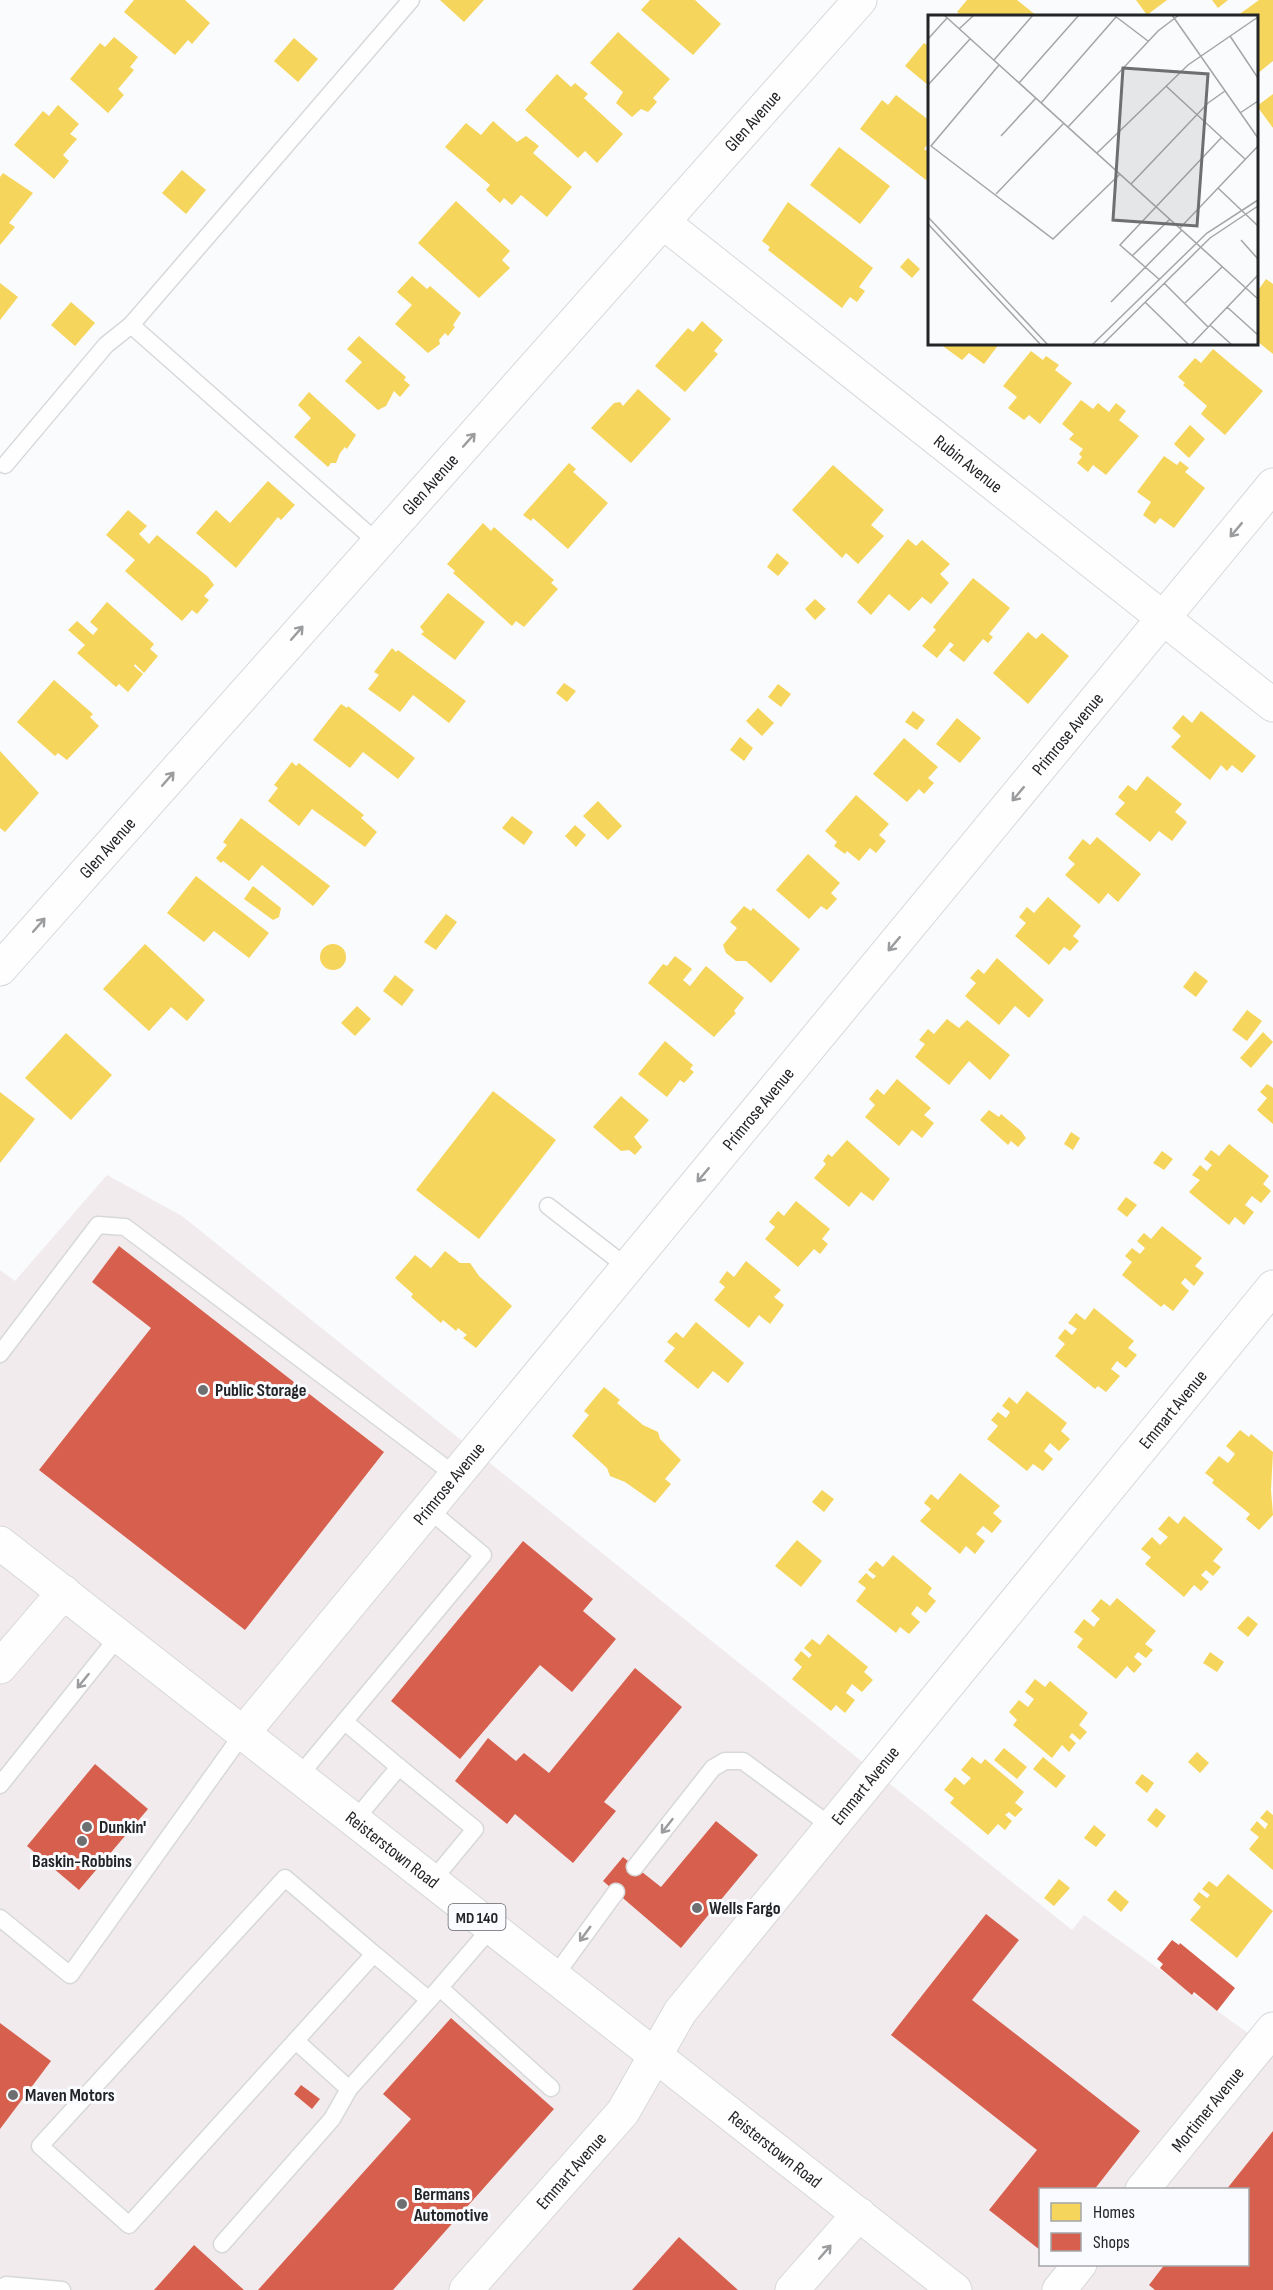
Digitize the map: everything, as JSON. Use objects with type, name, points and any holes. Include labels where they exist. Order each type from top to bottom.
[{"type":"street","name":"Glen Avenue","points":[[0,969],[860,0]]},
{"type":"street","name":"Rubin Avenue","points":[[664,223],[1273,705]]},
{"type":"street","name":"Primrose Avenue","points":[[244,1732],[1273,485]]},
{"type":"street","name":"Emmart Avenue","points":[[466,2290],[623,2112],[680,2012],[1273,1287]]},
{"type":"street","name":"Reisterstown Road","points":[[0,1543],[244,1732],[654,2057],[956,2290]]},
{"type":"street","points":[[0,1668],[64,1592]]},
{"type":"street","name":"Mortimer Avenue","points":[[1144,2188],[1273,2030]]},
{"type":"street","points":[[792,2290],[859,2214]]},
{"type":"street","points":[[1059,2290],[1079,2266]]},
{"type":"lane","points":[[5,465],[106,345],[130,325],[411,0]]},
{"type":"lane","points":[[130,325],[377,542]]},
{"type":"lane","points":[[548,1206],[627,1267]]},
{"type":"lane","points":[[0,1354],[98,1225],[124,1227],[455,1475]]},
{"type":"lane","points":[[299,1776],[483,1555],[428,1509]]},
{"type":"lane","points":[[0,1785],[119,1636]]},
{"type":"lane","points":[[345,1722],[475,1829],[432,1881]]},
{"type":"lane","points":[[0,1918],[70,1975],[244,1732]]},
{"type":"lane","points":[[636,1866],[713,1768],[725,1761],[743,1761],[831,1827]]},
{"type":"lane","points":[[354,1821],[399,1767]]},
{"type":"lane","points":[[374,1954],[129,2225],[40,2146],[285,1878],[374,1954],[434,1994],[550,2088]]},
{"type":"lane","points":[[554,1977],[616,1892]]},
{"type":"lane","points":[[222,2244],[332,2119],[349,2089],[491,1928]]},
{"type":"lane","points":[[296,2041],[349,2089]]},
{"type":"lane","points":[[0,2290],[6,2285],[62,2290]]},
{"type":"shaded area","points":[[107,1175],[182,1216],[1072,1930],[1084,1915],[1273,2051],[1273,2290],[0,2290],[0,1270],[15,1281]]},
{"type":"building: Homes","points":[[134,0],[185,0],[210,23],[192,44],[188,40],[175,55],[124,12]]},
{"type":"building: Homes","points":[[440,0],[484,0],[464,22]]},
{"type":"building: Homes","points":[[650,0],[695,0],[721,24],[693,55],[641,10]]},
{"type":"building: Homes","points":[[967,0],[1017,0],[1036,15],[961,15],[957,12]]},
{"type":"building: Homes","points":[[1136,0],[1167,0],[1147,15]]},
{"type":"building: Homes","points":[[1212,0],[1228,0],[1218,8]]},
{"type":"building: Homes","points":[[1259,0],[1273,0],[1273,61],[1258,73],[1258,15],[1238,15]]},
{"type":"building: Homes","points":[[618,32],[670,79],[653,98],[657,102],[648,112],[641,109],[632,117],[616,103],[623,92],[590,63]]},
{"type":"building: Homes","points":[[114,37],[138,57],[130,67],[134,70],[118,89],[124,95],[108,113],[70,79],[100,43],[105,47]]},
{"type":"building: Homes","points":[[294,38],[318,59],[298,82],[274,61]]},
{"type":"building: Homes","points":[[924,43],[928,46],[928,85],[905,66]]},
{"type":"building: Homes","points":[[557,74],[571,87],[575,83],[588,94],[584,98],[623,134],[597,163],[585,151],[578,158],[525,110]]},
{"type":"building: Homes","points":[[1273,94],[1273,128],[1258,107]]},
{"type":"building: Homes","points":[[896,95],[928,119],[928,144],[924,149],[928,152],[928,178],[926,180],[860,129],[882,100],[888,105]]},
{"type":"building: Homes","points":[[58,105],[79,124],[70,134],[77,139],[63,155],[69,161],[54,179],[14,145],[43,111],[49,116]]},
{"type":"building: Homes","points":[[493,121],[517,142],[526,136],[539,146],[533,153],[572,187],[547,217],[521,195],[512,205],[504,198],[500,203],[486,190],[490,185],[445,147],[466,123],[481,135]]},
{"type":"building: Homes","points":[[839,147],[890,186],[860,224],[810,185]]},
{"type":"building: Homes","points":[[182,170],[206,190],[186,214],[162,193]]},
{"type":"building: Homes","points":[[3,173],[33,193],[9,223],[15,227],[0,245],[0,177]]},
{"type":"building: Homes","points":[[456,201],[510,251],[502,260],[510,268],[479,298],[418,243]]},
{"type":"building: Homes","points":[[788,202],[873,268],[859,287],[865,291],[857,302],[850,297],[842,308],[768,250],[770,247],[762,241]]},
{"type":"building: Homes","points":[[908,258],[920,269],[912,278],[900,267]]},
{"type":"building: Homes","points":[[412,276],[427,289],[430,286],[461,313],[448,336],[445,333],[439,340],[440,344],[428,353],[395,324],[412,305],[397,292]]},
{"type":"building: Homes","points":[[1266,279],[1273,284],[1273,354],[1258,342],[1258,291]]},
{"type":"building: Homes","points":[[0,283],[18,297],[0,320]]},
{"type":"building: Homes","points":[[71,302],[95,323],[75,346],[51,325]]},
{"type":"building: Homes","points":[[702,321],[723,340],[714,351],[718,354],[685,392],[655,366],[688,328],[693,332]]},
{"type":"building: Homes","points":[[359,336],[406,377],[404,380],[410,385],[400,397],[394,391],[386,406],[378,410],[345,381],[362,362],[347,349]]},
{"type":"building: Homes","points":[[941,345],[998,345],[984,364],[969,353],[962,360]]},
{"type":"building: Homes","points":[[1213,349],[1263,391],[1225,435],[1201,414],[1207,406],[1183,385],[1185,383],[1178,377],[1195,358],[1201,363]]},
{"type":"building: Homes","points":[[1031,351],[1043,360],[1046,356],[1059,365],[1055,370],[1072,383],[1040,424],[1029,415],[1024,420],[1008,408],[1017,397],[1003,386]]},
{"type":"building: Homes","points":[[638,389],[671,419],[631,463],[591,428],[614,403],[620,402],[623,406]]},
{"type":"building: Homes","points":[[309,392],[356,435],[347,449],[345,447],[340,453],[336,463],[331,463],[328,467],[294,437],[311,418],[298,405]]},
{"type":"building: Homes","points":[[1081,400],[1093,409],[1098,403],[1109,412],[1116,403],[1126,411],[1119,420],[1139,436],[1106,475],[1093,465],[1088,472],[1077,463],[1082,457],[1079,454],[1083,449],[1069,439],[1074,434],[1062,424]]},
{"type":"building: Homes","points":[[1190,425],[1205,439],[1189,458],[1174,444]]},
{"type":"building: Homes","points":[[1164,456],[1177,465],[1180,461],[1189,468],[1185,472],[1205,488],[1174,528],[1160,518],[1155,524],[1143,515],[1151,502],[1137,492]]},
{"type":"building: Homes","points":[[569,463],[576,469],[573,472],[608,503],[568,549],[533,518],[531,521],[523,515]]},
{"type":"building: Homes","points":[[833,465],[884,510],[871,525],[884,536],[858,564],[846,553],[842,558],[792,510]]},
{"type":"building: Homes","points":[[268,481],[295,505],[281,520],[278,517],[236,568],[196,533],[216,510],[230,523]]},
{"type":"building: Homes","points":[[128,510],[147,526],[139,534],[149,544],[157,535],[208,577],[214,585],[204,596],[209,600],[197,614],[192,610],[182,621],[125,571],[135,560],[106,535]]},
{"type":"building: Homes","points":[[483,523],[491,531],[494,527],[554,580],[551,583],[558,589],[524,627],[516,621],[512,626],[453,573],[455,571],[447,564]]},
{"type":"building: Homes","points":[[908,539],[916,546],[922,540],[950,564],[940,574],[949,583],[931,604],[922,597],[909,611],[889,594],[871,615],[857,602]]},
{"type":"building: Homes","points":[[777,553],[789,563],[778,576],[767,567]]},
{"type":"building: Homes","points":[[973,578],[1010,608],[989,634],[993,637],[988,643],[983,639],[964,662],[949,650],[954,645],[950,642],[937,658],[922,646],[936,630],[933,627]]},
{"type":"building: Homes","points":[[448,593],[485,622],[455,660],[421,634],[424,632],[420,627]]},
{"type":"building: Homes","points":[[815,599],[826,609],[815,620],[805,609]]},
{"type":"building: Homes","points":[[107,602],[154,644],[150,649],[158,656],[144,673],[135,664],[134,666],[143,674],[128,692],[119,684],[116,687],[77,653],[85,645],[68,630],[77,621],[93,635],[98,629],[90,622]]},
{"type":"building: Homes","points":[[1028,632],[1036,639],[1042,633],[1069,656],[1028,704],[993,673]]},
{"type":"building: Homes","points":[[392,648],[396,652],[398,650],[466,701],[449,723],[413,695],[400,712],[368,689],[379,675],[374,672]]},
{"type":"building: Homes","points":[[54,680],[93,714],[90,717],[99,726],[67,760],[58,753],[55,756],[17,722]]},
{"type":"building: Homes","points":[[564,683],[576,691],[567,702],[556,693]]},
{"type":"building: Homes","points":[[778,684],[791,694],[781,707],[768,697]]},
{"type":"building: Homes","points":[[341,704],[347,708],[348,706],[415,758],[398,779],[363,752],[350,768],[313,740]]},
{"type":"building: Homes","points":[[758,708],[774,723],[762,736],[746,721]]},
{"type":"building: Homes","points":[[913,711],[925,720],[917,730],[905,722]]},
{"type":"building: Homes","points":[[1201,711],[1256,756],[1242,773],[1232,765],[1227,771],[1221,765],[1210,780],[1171,747],[1181,736],[1172,728],[1183,715],[1192,723]]},
{"type":"building: Homes","points":[[957,718],[981,738],[960,763],[936,744]]},
{"type":"building: Homes","points":[[740,737],[753,748],[744,761],[730,750]]},
{"type":"building: Homes","points":[[904,738],[938,767],[928,778],[934,783],[924,794],[919,789],[907,802],[873,774]]},
{"type":"building: Homes","points":[[0,751],[39,793],[5,832],[0,828]]},
{"type":"building: Homes","points":[[292,762],[296,766],[299,763],[364,815],[361,818],[377,832],[365,847],[312,809],[299,826],[268,801],[278,788],[274,785]]},
{"type":"building: Homes","points":[[1147,776],[1182,804],[1175,812],[1187,822],[1172,841],[1159,831],[1150,842],[1115,814],[1125,803],[1118,797],[1128,785],[1136,791]]},
{"type":"building: Homes","points":[[856,795],[889,824],[879,835],[886,841],[876,853],[870,848],[859,861],[847,851],[845,854],[834,846],[837,842],[825,831]]},
{"type":"building: Homes","points":[[598,801],[622,826],[608,840],[583,816]]},
{"type":"building: Homes","points":[[512,816],[533,832],[524,845],[502,828]]},
{"type":"building: Homes","points":[[241,818],[330,886],[313,906],[262,865],[249,881],[216,858],[227,845],[223,842]]},
{"type":"building: Homes","points":[[575,825],[586,835],[576,847],[565,836]]},
{"type":"building: Homes","points":[[1097,837],[1141,874],[1118,902],[1108,893],[1099,904],[1065,875],[1075,864],[1068,858],[1083,839],[1090,845]]},
{"type":"building: Homes","points":[[808,854],[840,883],[831,893],[837,899],[827,910],[821,906],[809,919],[776,890]]},
{"type":"building: Homes","points":[[196,876],[269,933],[249,958],[214,931],[204,942],[167,913]]},
{"type":"building: Homes","points":[[253,886],[281,908],[279,917],[273,920],[244,899]]},
{"type":"building: Homes","points":[[1048,897],[1081,926],[1073,936],[1079,941],[1070,951],[1064,947],[1049,965],[1015,936],[1026,923],[1019,917],[1027,907],[1034,913]]},
{"type":"building: Homes","points":[[744,906],[751,911],[753,908],[800,949],[771,983],[746,961],[736,961],[726,953],[723,945],[737,928],[730,922]]},
{"type":"building: Homes","points":[[446,914],[457,922],[436,950],[424,942]]},
{"type":"building: Homes","points":[[145,944],[205,1000],[187,1021],[171,1007],[149,1031],[103,989]]},
{"type":"building: Homes","points":[[333,944],[342,948],[346,957],[342,966],[333,970],[324,966],[320,957],[324,948]]},
{"type":"building: Homes","points":[[675,956],[692,969],[683,980],[690,986],[706,966],[744,998],[734,1011],[736,1013],[714,1037],[648,983],[663,964],[667,966]]},
{"type":"building: Homes","points":[[997,958],[1044,1000],[1029,1018],[1015,1006],[999,1025],[965,996],[976,983],[970,978],[978,969],[984,974]]},
{"type":"building: Homes","points":[[1195,971],[1208,981],[1196,997],[1183,987]]},
{"type":"building: Homes","points":[[395,975],[414,990],[402,1006],[383,991]]},
{"type":"building: Homes","points":[[357,1006],[371,1019],[355,1036],[341,1023]]},
{"type":"building: Homes","points":[[1247,1010],[1262,1021],[1247,1041],[1232,1030]]},
{"type":"building: Homes","points":[[947,1019],[959,1028],[967,1020],[1010,1055],[990,1080],[969,1061],[949,1085],[915,1057],[925,1044],[919,1040],[928,1029],[934,1034]]},
{"type":"building: Homes","points":[[1263,1032],[1273,1042],[1251,1068],[1240,1058]]},
{"type":"building: Homes","points":[[66,1033],[112,1075],[71,1120],[25,1078]]},
{"type":"building: Homes","points":[[665,1041],[693,1065],[690,1069],[694,1072],[684,1083],[680,1080],[667,1097],[638,1074]]},
{"type":"building: Homes","points":[[897,1079],[931,1108],[924,1115],[934,1123],[922,1138],[912,1130],[899,1146],[865,1117],[875,1105],[869,1099],[877,1089],[884,1095]]},
{"type":"building: Homes","points":[[1267,1084],[1273,1088],[1273,1124],[1257,1110],[1267,1098],[1260,1092]]},
{"type":"building: Homes","points":[[493,1091],[556,1140],[479,1239],[416,1190]]},
{"type":"building: Homes","points":[[0,1092],[35,1119],[0,1163]]},
{"type":"building: Homes","points":[[621,1096],[649,1120],[634,1137],[642,1147],[635,1155],[629,1150],[621,1151],[593,1127]]},
{"type":"building: Homes","points":[[989,1110],[999,1117],[1001,1114],[1021,1131],[1026,1138],[1018,1147],[1011,1141],[1008,1145],[980,1120]]},
{"type":"building: Homes","points":[[1071,1132],[1080,1138],[1073,1150],[1064,1144]]},
{"type":"building: Homes","points":[[847,1140],[890,1179],[873,1201],[861,1192],[849,1207],[814,1178],[826,1164],[823,1161],[828,1154],[832,1157]]},
{"type":"building: Homes","points":[[1229,1144],[1269,1176],[1263,1184],[1271,1191],[1261,1203],[1252,1196],[1245,1205],[1254,1212],[1244,1225],[1235,1217],[1229,1225],[1189,1192],[1200,1180],[1192,1175],[1200,1165],[1207,1171],[1212,1165],[1204,1159],[1211,1150],[1219,1156]]},
{"type":"building: Homes","points":[[1162,1151],[1173,1159],[1164,1170],[1153,1163]]},
{"type":"building: Homes","points":[[1126,1197],[1137,1205],[1127,1217],[1117,1209]]},
{"type":"building: Homes","points":[[796,1201],[830,1229],[822,1239],[828,1244],[820,1254],[814,1249],[798,1267],[765,1239],[775,1227],[769,1222],[778,1211],[784,1216]]},
{"type":"building: Homes","points":[[1162,1226],[1202,1258],[1195,1266],[1204,1273],[1194,1286],[1185,1278],[1181,1283],[1189,1291],[1173,1311],[1164,1304],[1161,1307],[1122,1275],[1132,1262],[1125,1256],[1132,1248],[1140,1254],[1145,1248],[1137,1241],[1144,1233],[1151,1239]]},
{"type":"building: Homes","points":[[445,1251],[460,1263],[470,1263],[479,1276],[512,1306],[476,1348],[463,1338],[467,1335],[458,1328],[456,1331],[443,1320],[441,1323],[411,1297],[413,1294],[395,1278],[415,1255],[431,1268]]},
{"type":"building: Homes","points":[[746,1261],[781,1290],[774,1297],[784,1305],[770,1324],[759,1315],[749,1328],[714,1300],[725,1287],[719,1282],[727,1271],[734,1277]]},
{"type":"building: Homes","points":[[1094,1308],[1134,1341],[1128,1348],[1137,1355],[1126,1368],[1117,1361],[1111,1369],[1120,1376],[1106,1392],[1098,1386],[1095,1389],[1055,1356],[1065,1344],[1058,1338],[1065,1329],[1072,1335],[1077,1329],[1068,1323],[1076,1313],[1085,1320]]},
{"type":"building: Homes","points":[[696,1322],[744,1363],[728,1383],[713,1371],[698,1389],[664,1361],[675,1348],[667,1342],[676,1332],[683,1338]]},
{"type":"building: Homes","points":[[604,1387],[620,1400],[617,1403],[643,1425],[658,1432],[660,1439],[681,1460],[665,1479],[671,1484],[655,1503],[625,1482],[610,1476],[607,1468],[572,1436],[589,1415],[584,1411]]},
{"type":"building: Homes","points":[[1027,1391],[1067,1423],[1061,1431],[1070,1439],[1059,1451],[1050,1443],[1044,1451],[1053,1459],[1043,1471],[1033,1464],[1027,1471],[987,1439],[998,1426],[991,1420],[998,1412],[1006,1418],[1010,1412],[1002,1406],[1009,1397],[1017,1404]]},
{"type":"building: Homes","points":[[1240,1430],[1249,1437],[1251,1434],[1273,1452],[1271,1490],[1273,1515],[1259,1530],[1246,1519],[1250,1514],[1212,1483],[1214,1480],[1205,1473],[1219,1456],[1228,1463],[1235,1454],[1226,1446]]},
{"type":"building: Homes","points":[[960,1473],[1000,1506],[993,1513],[1002,1521],[992,1533],[983,1526],[976,1534],[985,1541],[975,1554],[966,1546],[960,1554],[920,1521],[931,1509],[924,1503],[931,1494],[938,1500]]},
{"type":"building: Homes","points":[[822,1490],[834,1499],[824,1512],[812,1502]]},
{"type":"building: Homes","points":[[1169,1516],[1178,1524],[1184,1516],[1223,1549],[1213,1561],[1221,1567],[1213,1576],[1206,1570],[1201,1575],[1209,1582],[1201,1591],[1194,1585],[1184,1597],[1145,1564],[1151,1557],[1141,1549],[1152,1537],[1160,1545],[1168,1537],[1158,1529]]},
{"type":"building: Homes","points":[[797,1540],[822,1561],[801,1587],[775,1566]]},
{"type":"building: Homes","points":[[893,1555],[932,1588],[928,1594],[936,1601],[926,1613],[917,1606],[911,1614],[920,1622],[909,1634],[900,1627],[896,1633],[856,1601],[866,1588],[858,1582],[866,1573],[873,1579],[876,1576],[868,1570],[876,1561],[883,1567]]},
{"type":"building: Homes","points":[[1117,1598],[1156,1631],[1145,1644],[1153,1650],[1146,1658],[1138,1652],[1134,1657],[1142,1664],[1134,1673],[1127,1666],[1116,1679],[1077,1647],[1083,1639],[1074,1632],[1084,1619],[1094,1627],[1100,1619],[1091,1611],[1101,1599],[1110,1606]]},
{"type":"building: Homes","points":[[1248,1616],[1258,1624],[1248,1637],[1237,1628]]},
{"type":"building: Homes","points":[[828,1634],[868,1667],[864,1672],[873,1680],[862,1692],[852,1684],[846,1693],[855,1700],[845,1713],[836,1705],[831,1711],[792,1679],[802,1667],[794,1660],[801,1651],[809,1658],[812,1655],[804,1648],[812,1639],[820,1645]]},
{"type":"building: Homes","points":[[1210,1652],[1224,1662],[1217,1672],[1203,1663]]},
{"type":"building: Homes","points":[[1035,1679],[1045,1687],[1050,1681],[1088,1713],[1079,1725],[1087,1732],[1080,1740],[1072,1733],[1069,1737],[1076,1743],[1069,1752],[1062,1745],[1052,1758],[1013,1725],[1017,1720],[1009,1712],[1019,1700],[1028,1707],[1034,1699],[1025,1692]]},
{"type":"building: Homes","points":[[1004,1748],[1027,1767],[1017,1779],[994,1760]]},
{"type":"building: Homes","points":[[1197,1752],[1209,1763],[1200,1773],[1188,1762]]},
{"type":"building: Homes","points":[[972,1757],[981,1764],[985,1759],[1024,1792],[1015,1803],[1023,1809],[1015,1817],[1009,1812],[1005,1815],[1012,1821],[1005,1830],[998,1824],[988,1835],[950,1803],[954,1798],[944,1790],[955,1777],[964,1785],[971,1778],[961,1770]]},
{"type":"building: Homes","points":[[1043,1757],[1066,1776],[1056,1788],[1033,1769]]},
{"type":"building: Homes","points":[[1142,1774],[1154,1783],[1147,1793],[1135,1783]]},
{"type":"building: Homes","points":[[1156,1808],[1166,1816],[1157,1828],[1147,1820]]},
{"type":"building: Homes","points":[[1267,1810],[1273,1815],[1273,1870],[1249,1849],[1259,1837],[1250,1830],[1257,1821],[1265,1829],[1268,1824],[1260,1818]]},
{"type":"building: Homes","points":[[1094,1825],[1106,1835],[1096,1847],[1084,1838]]},
{"type":"building: Homes","points":[[1228,1874],[1273,1911],[1237,1958],[1190,1920],[1201,1907],[1193,1900],[1199,1892],[1207,1898],[1210,1895],[1202,1889],[1209,1881],[1217,1887]]},
{"type":"building: Homes","points":[[1059,1879],[1070,1888],[1054,1906],[1044,1898]]},
{"type":"building: Homes","points":[[1115,1890],[1129,1902],[1121,1912],[1107,1900]]},
{"type":"building: Shops","name":"Public Storage","points":[[119,1246],[384,1452],[245,1630],[39,1470],[151,1328],[92,1282]]},
{"type":"building: Shops","points":[[523,1541],[593,1599],[583,1611],[616,1639],[572,1692],[540,1665],[460,1759],[391,1701]]},
{"type":"building: Shops","points":[[635,1668],[682,1707],[604,1802],[616,1811],[573,1863],[515,1814],[507,1824],[455,1781],[488,1738],[516,1761],[524,1753],[549,1773]]},
{"type":"building: Shops","name":"Dunkin'","points":[[95,1764],[148,1809],[79,1890],[27,1846]]},
{"type":"building: Shops","points":[[716,1821],[758,1855],[681,1948],[603,1881],[623,1857],[661,1887]]},
{"type":"building: Shops","points":[[986,1914],[1019,1940],[972,2000],[1140,2131],[1096,2188],[1039,2188],[1039,2249],[989,2210],[1037,2150],[891,2035]]},
{"type":"building: Shops","points":[[1172,1940],[1179,1945],[1180,1943],[1235,1988],[1217,2011],[1194,1992],[1192,1995],[1160,1968],[1163,1964],[1157,1959]]},
{"type":"building: Shops","name":"Bermans Automotive","points":[[451,2018],[554,2109],[393,2290],[258,2290],[411,2119],[383,2094]]},
{"type":"building: Shops","name":"Maven Motors","points":[[0,2023],[51,2061],[0,2129]]},
{"type":"building: Shops","points":[[301,2085],[320,2099],[312,2109],[294,2094]]},
{"type":"building: Shops","points":[[1273,2131],[1273,2290],[1155,2290],[1149,2285],[1163,2266],[1249,2266],[1249,2188],[1228,2188]]},
{"type":"building: Shops","points":[[679,2237],[738,2290],[632,2290]]},
{"type":"building: Shops","points":[[194,2245],[244,2290],[154,2290]]},
{"type":"place","name":"Public Storage","points":[[203,1390]]},
{"type":"place","name":"Dunkin'","points":[[87,1827]]},
{"type":"place","name":"Baskin-Robbins","points":[[82,1841]]},
{"type":"place","name":"Wells Fargo","points":[[697,1908]]},
{"type":"place","name":"Maven Motors","points":[[13,2095]]},
{"type":"place","name":"Bermans Automotive","points":[[402,2204]]}]
